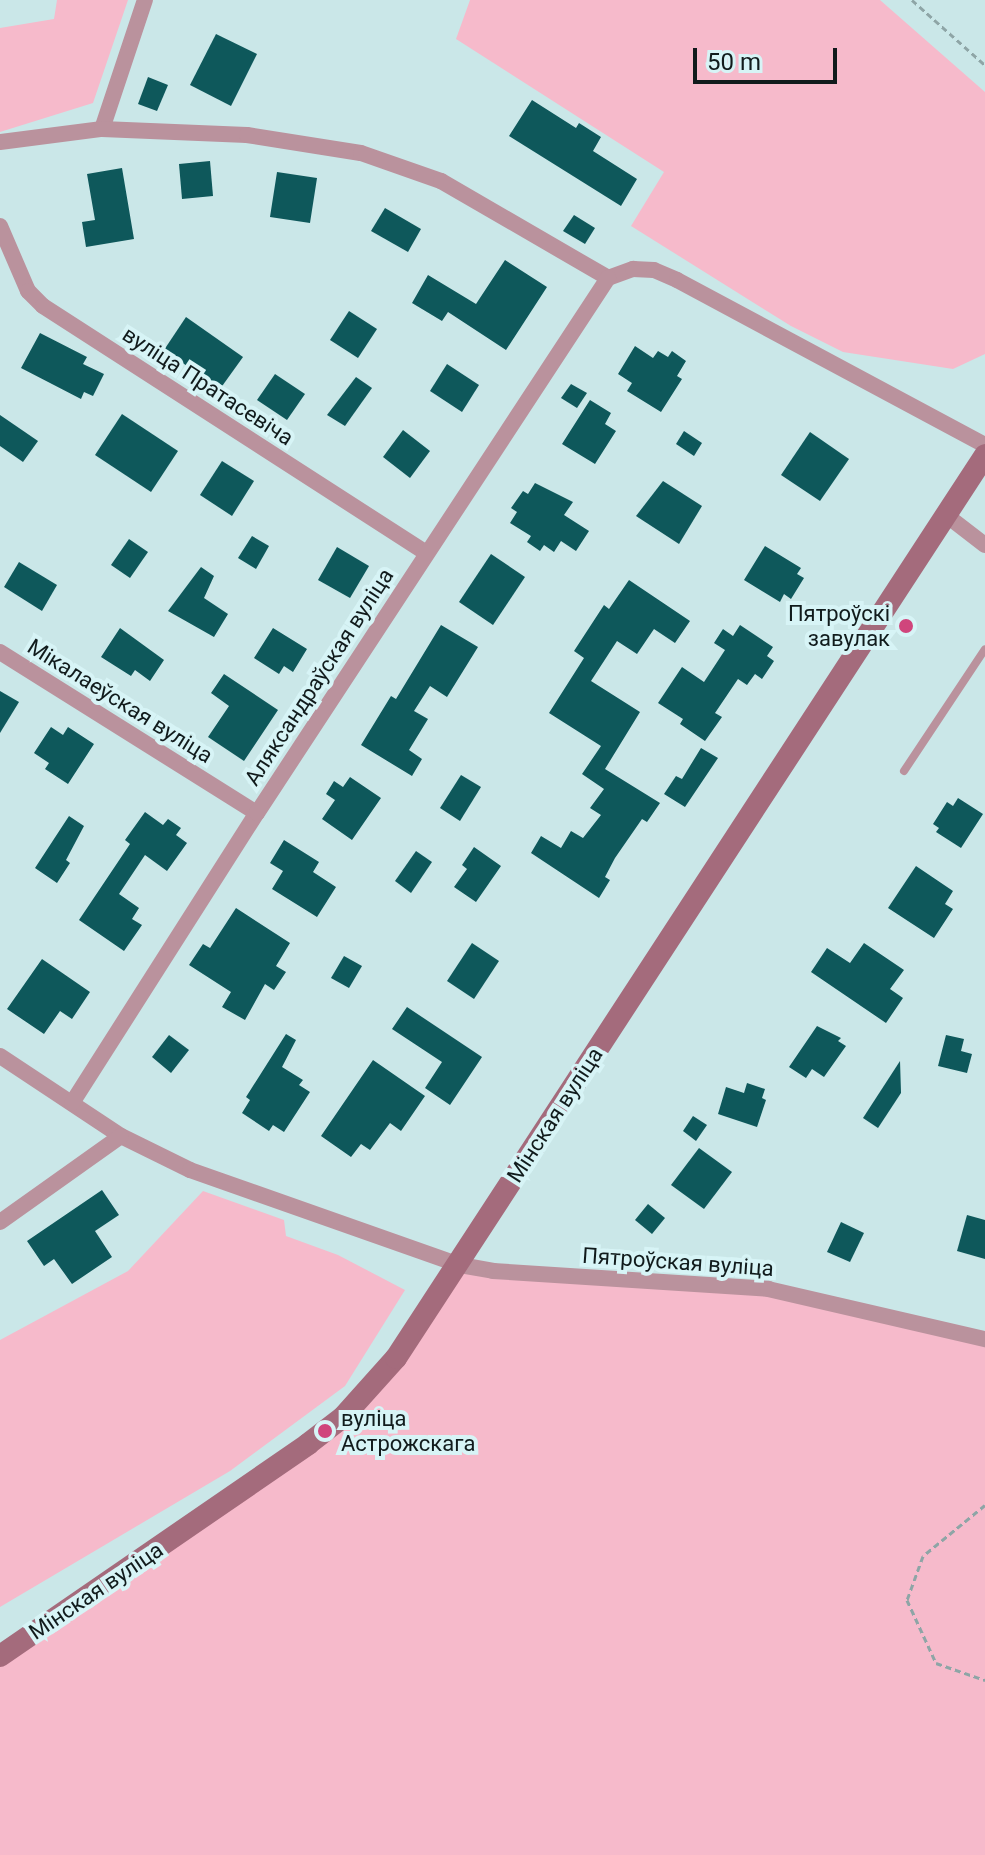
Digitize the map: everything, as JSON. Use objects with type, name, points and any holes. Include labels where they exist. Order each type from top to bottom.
[{"type":"main road","name":"Мінская вуліца","points":[[0,1656],[158,1551],[343,1417],[396,1358],[460,1265],[985,455]]},
{"type":"street","points":[[102,129],[145,0]]},
{"type":"street","points":[[0,143],[102,129],[247,135],[384,159],[441,181],[608,278],[633,269],[654,270],[677,280],[985,445]]},
{"type":"street","name":"вуліца Пратасевіча","points":[[0,226],[28,291],[43,306],[426,553]]},
{"type":"street","name":"Аляксандраўская вуліца","points":[[72,1103],[257,813],[608,278]]},
{"type":"street","points":[[946,515],[985,545]]},
{"type":"street","name":"Мікалаеўская вуліца","points":[[0,652],[257,813]]},
{"type":"street","name":"Пятроўская вуліца","points":[[0,1056],[121,1136],[203,1175],[460,1265],[509,1272],[768,1289],[985,1339]]},
{"type":"street","points":[[0,1222],[121,1136]]},
{"type":"lane","points":[[904,771],[985,649]]},
{"type":"path","points":[[912,0],[985,65]]},
{"type":"path","points":[[985,1505],[923,1556],[907,1600],[936,1663],[985,1680]]},
{"type":"shaded area","points":[[57,0],[128,0],[93,103],[0,132],[0,28],[54,19]]},
{"type":"shaded area","points":[[470,0],[880,0],[985,92],[985,354],[953,369],[843,352],[791,326],[631,226],[664,172],[456,39]]},
{"type":"shaded area","points":[[203,1191],[284,1220],[286,1236],[338,1255],[405,1290],[345,1386],[230,1471],[0,1607],[0,1340],[128,1271]]},
{"type":"shaded area","points":[[460,1265],[743,1286],[985,1339],[985,1855],[0,1855],[0,1656],[343,1417]]},
{"type":"building","points":[[216,34],[257,54],[231,106],[190,85]]},
{"type":"building","points":[[148,77],[168,85],[157,111],[138,104]]},
{"type":"building","points":[[532,100],[576,128],[579,123],[601,137],[593,151],[637,179],[621,206],[509,136]]},
{"type":"building","points":[[210,161],[213,196],[182,199],[179,164]]},
{"type":"building","points":[[122,168],[134,239],[86,247],[82,222],[95,220],[87,174]]},
{"type":"building","points":[[277,172],[317,178],[310,223],[270,217]]},
{"type":"building","points":[[385,208],[421,229],[408,252],[371,231]]},
{"type":"building","points":[[574,215],[595,228],[585,244],[563,231]]},
{"type":"building","points":[[505,260],[547,287],[506,350],[448,312],[442,321],[412,303],[428,275],[476,304]]},
{"type":"building","points":[[349,311],[377,329],[358,358],[330,340]]},
{"type":"building","points":[[186,317],[243,357],[220,389],[164,350]]},
{"type":"building","points":[[40,333],[87,357],[83,364],[104,374],[93,396],[84,392],[81,399],[21,368]]},
{"type":"building","points":[[635,346],[653,358],[658,351],[668,357],[672,351],[686,361],[677,376],[682,379],[661,412],[627,391],[632,383],[618,374]]},
{"type":"building","points":[[447,364],[479,385],[462,412],[430,391]]},
{"type":"building","points":[[275,374],[305,394],[287,420],[257,400]]},
{"type":"building","points":[[356,377],[372,388],[345,426],[327,415]]},
{"type":"building","points":[[571,384],[587,393],[577,408],[561,398]]},
{"type":"building","points":[[590,400],[611,413],[605,424],[616,431],[595,464],[562,444]]},
{"type":"building","points":[[122,414],[178,451],[151,492],[95,455]]},
{"type":"building","points":[[0,415],[38,441],[23,462],[0,446]]},
{"type":"building","points":[[403,430],[430,451],[410,478],[383,457]]},
{"type":"building","points":[[684,431],[702,443],[694,456],[676,444]]},
{"type":"building","points":[[810,432],[849,459],[820,501],[781,475]]},
{"type":"building","points":[[222,461],[254,481],[232,516],[200,495]]},
{"type":"building","points":[[663,481],[702,506],[679,544],[636,516]]},
{"type":"building","points":[[535,483],[573,502],[564,515],[589,531],[576,551],[561,541],[554,552],[544,545],[540,551],[527,542],[531,536],[510,523],[517,512],[511,508],[523,491],[528,494]]},
{"type":"building","points":[[252,536],[269,546],[256,569],[238,558]]},
{"type":"building","points":[[129,539],[148,552],[130,578],[111,565]]},
{"type":"building","points":[[765,546],[801,568],[797,574],[804,578],[791,599],[784,594],[780,602],[744,580]]},
{"type":"building","points":[[337,547],[369,566],[350,598],[318,580]]},
{"type":"building","points":[[491,554],[525,577],[493,625],[459,602]]},
{"type":"building","points":[[19,562],[57,585],[42,611],[4,587]]},
{"type":"building","points":[[201,567],[214,576],[204,598],[228,614],[214,637],[168,611]]},
{"type":"building","points":[[629,580],[690,621],[675,643],[654,629],[637,654],[617,641],[591,681],[640,712],[605,769],[660,803],[647,822],[642,819],[615,858],[605,877],[610,880],[599,898],[531,853],[541,836],[561,848],[571,831],[583,838],[601,815],[590,808],[604,789],[582,774],[601,746],[549,713],[584,658],[574,651],[604,605],[609,609]]},
{"type":"building","points":[[441,625],[478,647],[447,697],[430,686],[414,711],[428,719],[409,750],[422,759],[412,776],[361,745],[391,696],[396,699]]},
{"type":"building","points":[[740,625],[773,647],[767,656],[774,661],[762,679],[755,674],[747,685],[738,679],[715,713],[722,717],[705,741],[680,724],[683,719],[658,703],[682,667],[704,682],[725,650],[714,643],[723,629],[733,636]]},
{"type":"building","points":[[120,628],[164,660],[150,681],[135,670],[131,676],[101,657]]},
{"type":"building","points":[[273,628],[307,649],[293,672],[284,666],[279,674],[254,658]]},
{"type":"building","points":[[224,674],[278,710],[244,761],[208,737],[229,706],[211,693]]},
{"type":"building","points":[[0,691],[19,702],[0,733]]},
{"type":"building","points":[[51,727],[63,735],[68,727],[94,744],[68,784],[45,769],[49,763],[34,753]]},
{"type":"building","points":[[701,748],[718,758],[685,807],[664,794],[676,776],[682,779]]},
{"type":"building","points":[[461,775],[481,787],[460,821],[440,808]]},
{"type":"building","points":[[350,777],[381,798],[352,840],[322,819],[335,800],[326,794],[334,781],[343,787]]},
{"type":"building","points":[[958,798],[983,814],[961,848],[936,832],[939,828],[933,824],[947,802],[953,806]]},
{"type":"building","points":[[145,812],[163,825],[168,819],[181,828],[176,835],[187,843],[167,871],[145,855],[119,894],[139,908],[132,919],[142,925],[124,951],[79,920],[130,844],[125,840]]},
{"type":"building","points":[[69,816],[84,826],[66,860],[70,863],[57,883],[35,868]]},
{"type":"building","points":[[284,840],[319,862],[313,872],[336,887],[317,917],[272,889],[283,871],[270,863]]},
{"type":"building","points":[[474,847],[501,866],[476,902],[454,887],[467,869],[462,865]]},
{"type":"building","points":[[416,851],[432,862],[411,893],[395,881]]},
{"type":"building","points":[[916,866],[953,891],[945,904],[953,909],[934,938],[888,908]]},
{"type":"building","points":[[236,908],[290,943],[276,966],[286,972],[274,990],[265,984],[245,1020],[222,1007],[231,992],[189,965],[203,944],[210,948]]},
{"type":"building","points":[[472,943],[499,961],[474,999],[447,981]]},
{"type":"building","points":[[864,943],[904,970],[890,989],[903,998],[886,1023],[811,972],[827,948],[850,963]]},
{"type":"building","points":[[344,956],[362,966],[349,988],[331,978]]},
{"type":"building","points":[[42,959],[90,992],[72,1019],[60,1011],[44,1034],[7,1009]]},
{"type":"building","points":[[407,1007],[482,1057],[450,1105],[425,1088],[442,1062],[392,1029]]},
{"type":"building","points":[[817,1026],[841,1038],[838,1041],[846,1046],[824,1077],[812,1069],[806,1078],[789,1067]]},
{"type":"building","points":[[286,1034],[296,1040],[282,1067],[303,1080],[299,1085],[310,1092],[284,1132],[273,1125],[269,1131],[242,1113],[250,1100],[246,1097]]},
{"type":"building","points":[[169,1035],[189,1050],[171,1073],[152,1057]]},
{"type":"building","points":[[946,1035],[964,1039],[961,1051],[972,1054],[967,1073],[938,1066]]},
{"type":"building","points":[[373,1060],[425,1096],[401,1131],[390,1123],[370,1150],[361,1144],[351,1157],[321,1136]]},
{"type":"building","points":[[900,1061],[901,1093],[878,1128],[863,1118]]},
{"type":"building","points":[[747,1083],[765,1089],[762,1098],[766,1100],[757,1127],[718,1114],[726,1087],[744,1093]]},
{"type":"building","points":[[693,1116],[707,1125],[696,1141],[683,1131]]},
{"type":"building","points":[[699,1148],[732,1172],[704,1209],[671,1185]]},
{"type":"building","points":[[102,1190],[119,1215],[95,1231],[112,1257],[72,1284],[54,1259],[44,1266],[27,1241]]},
{"type":"building","points":[[648,1204],[665,1218],[652,1234],[635,1220]]},
{"type":"building","points":[[967,1215],[985,1220],[985,1259],[957,1251]]},
{"type":"building","points":[[841,1222],[864,1233],[850,1262],[827,1252]]},
{"type":"place","name":"Пятроўскі завулак","points":[[906,626]]},
{"type":"place","name":"вуліца Астрожскага","points":[[325,1431]]}]
